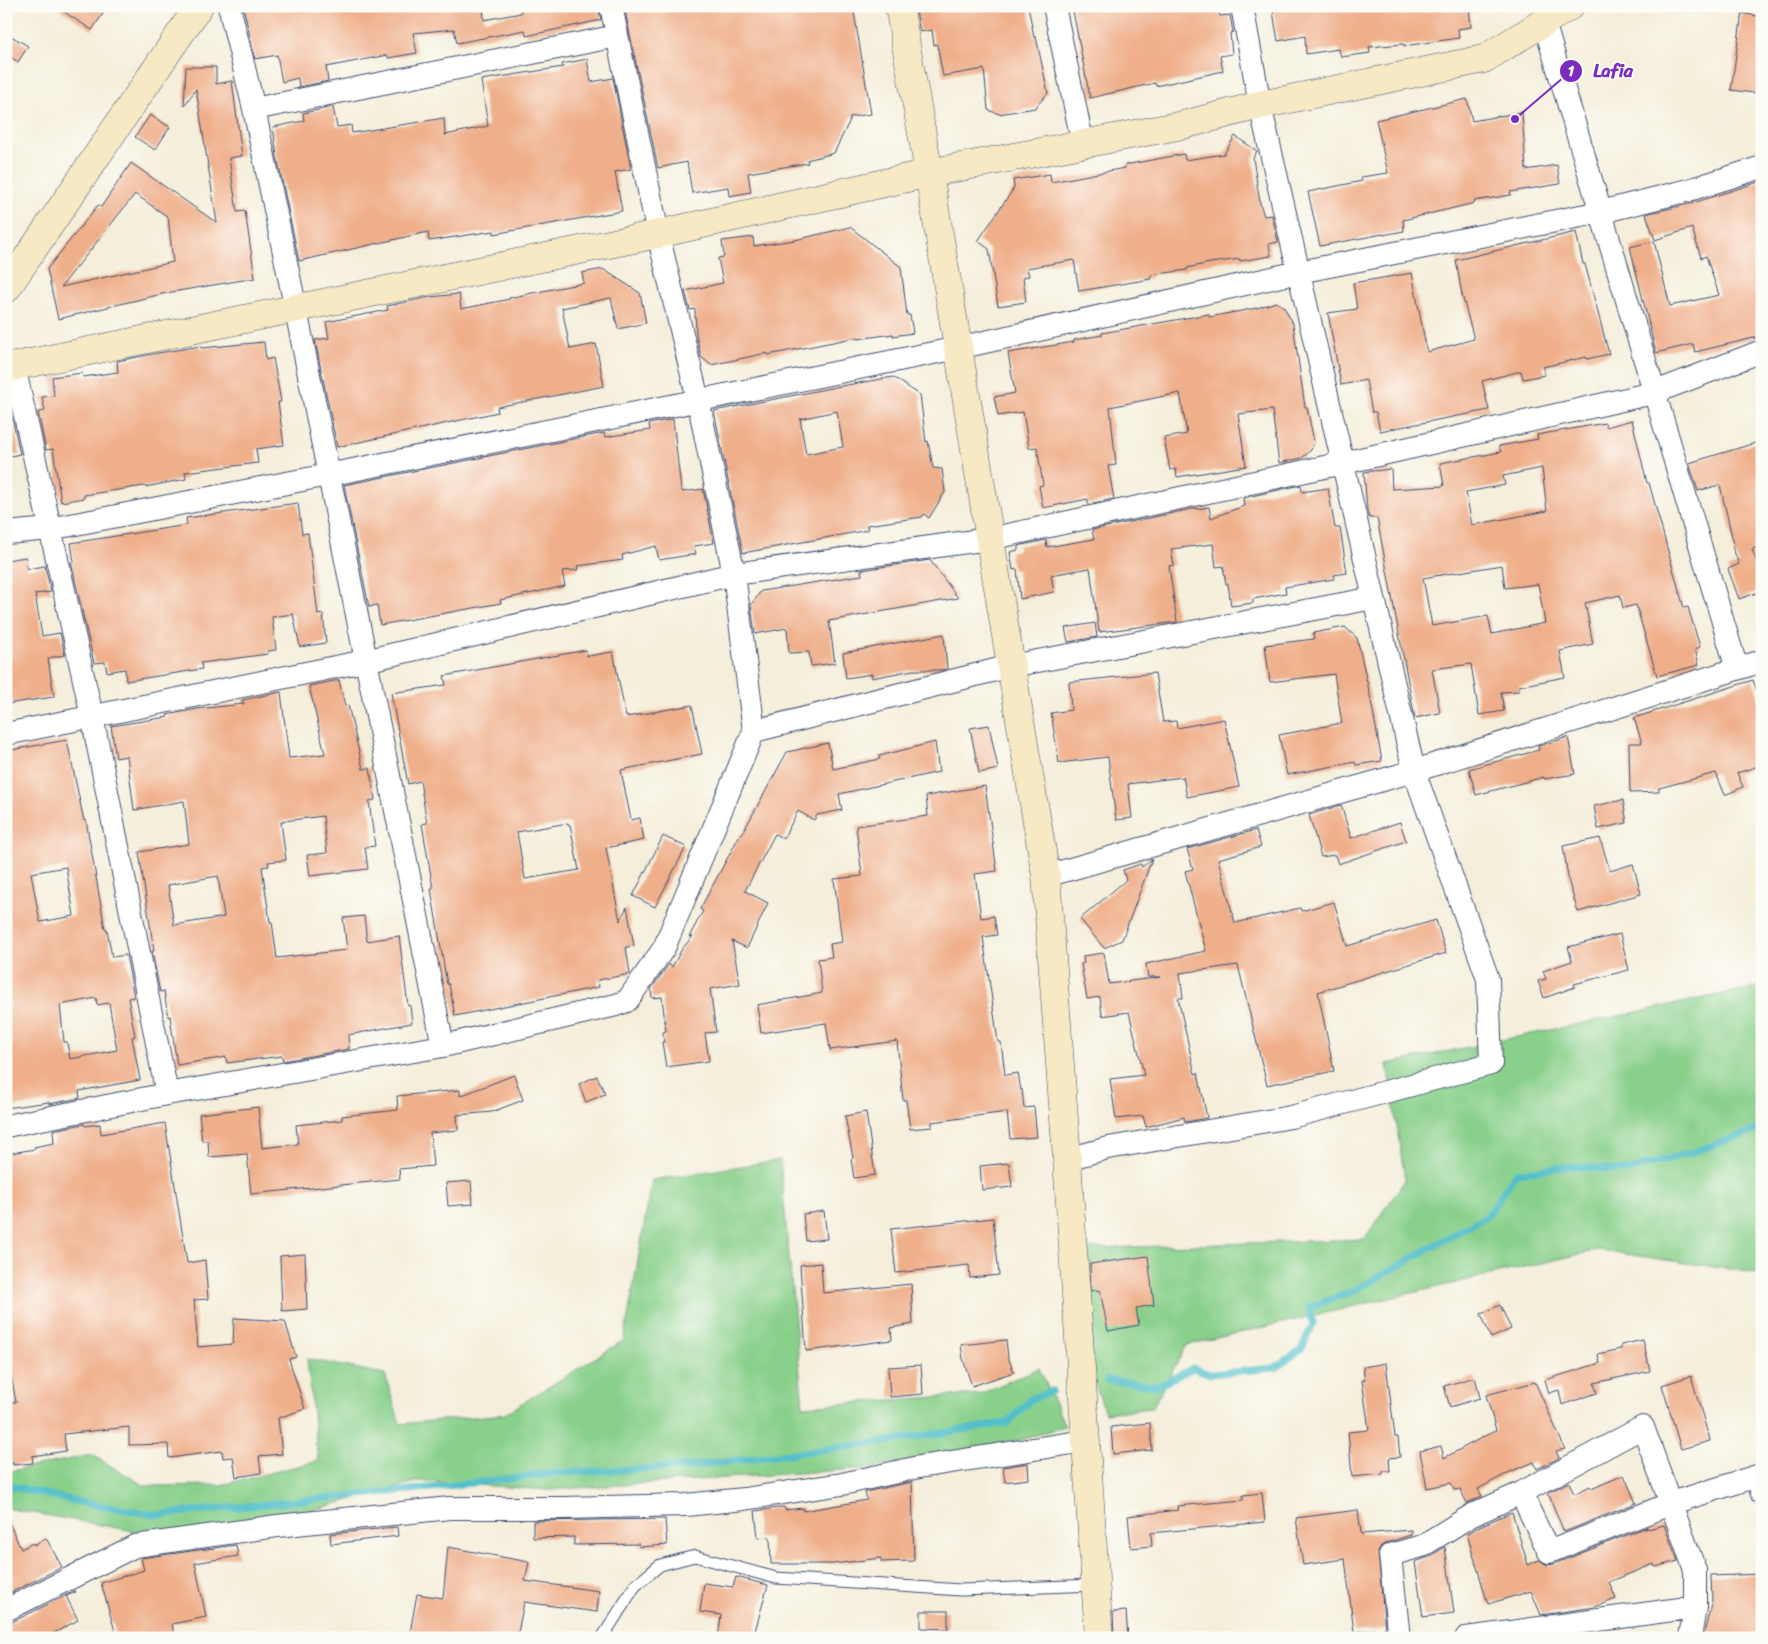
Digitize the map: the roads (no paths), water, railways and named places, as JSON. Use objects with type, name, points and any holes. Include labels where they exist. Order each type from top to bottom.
[{"type":"street","points":[[6,290],[199,6]]},
{"type":"street","points":[[228,6],[254,109],[296,310],[443,1046]]},
{"type":"street","points":[[6,1126],[167,1094],[443,1046],[628,1001],[664,948],[754,731],[734,574],[698,400],[658,234],[611,6]]},
{"type":"street","points":[[900,6],[1046,876],[1099,1638]]},
{"type":"street","points":[[1054,6],[1083,145]]},
{"type":"street","points":[[1067,1159],[1108,1148],[1292,1117],[1491,1064],[1488,978],[1414,771],[1260,105],[1242,6]]},
{"type":"street","points":[[167,1094],[92,716],[50,529],[10,367],[296,310],[658,234],[929,173],[1083,145],[1184,124],[1260,105],[1484,59],[1570,6]]},
{"type":"street","points":[[1544,22],[1737,669]]},
{"type":"street","points":[[254,109],[617,36]]},
{"type":"street","points":[[6,533],[50,529],[328,475],[958,348],[1299,272],[1601,212],[1689,190],[1762,167]]},
{"type":"street","points":[[6,734],[365,661],[734,574],[990,538],[1343,463],[1654,393],[1762,351]]},
{"type":"street","points":[[754,731],[1012,666],[1374,598]]},
{"type":"street","points":[[1046,876],[1414,771],[1762,661]]},
{"type":"street","points":[[1399,1638],[1390,1555],[1422,1546],[1472,1515],[1521,1493],[1642,1426],[1672,1503],[1695,1570],[1695,1607],[1690,1638]]},
{"type":"street","points":[[6,1610],[135,1546],[277,1526],[441,1509],[474,1507],[564,1508],[686,1504],[744,1499],[842,1484],[919,1467],[1085,1441]]},
{"type":"street","points":[[1521,1493],[1549,1552],[1672,1503],[1757,1476],[1762,1494]]},
{"type":"street","points":[[1466,1638],[1695,1607]]},
{"type":"lane","points":[[602,1638],[635,1586],[660,1566],[695,1556],[776,1578],[961,1590],[1096,1585]]},
{"type":"waterway","points":[[1107,1380],[1158,1386],[1193,1368],[1210,1374],[1275,1368],[1301,1350],[1313,1324],[1309,1307],[1354,1291],[1488,1215],[1516,1173],[1571,1166],[1626,1171],[1696,1151],[1762,1128]]},
{"type":"waterway","points":[[6,1485],[79,1502],[157,1515],[430,1488],[556,1473],[685,1467],[876,1443],[1008,1423],[1031,1399],[1052,1391]]},
{"type":"place","name":"Lafia","points":[[1515,119]]}]
